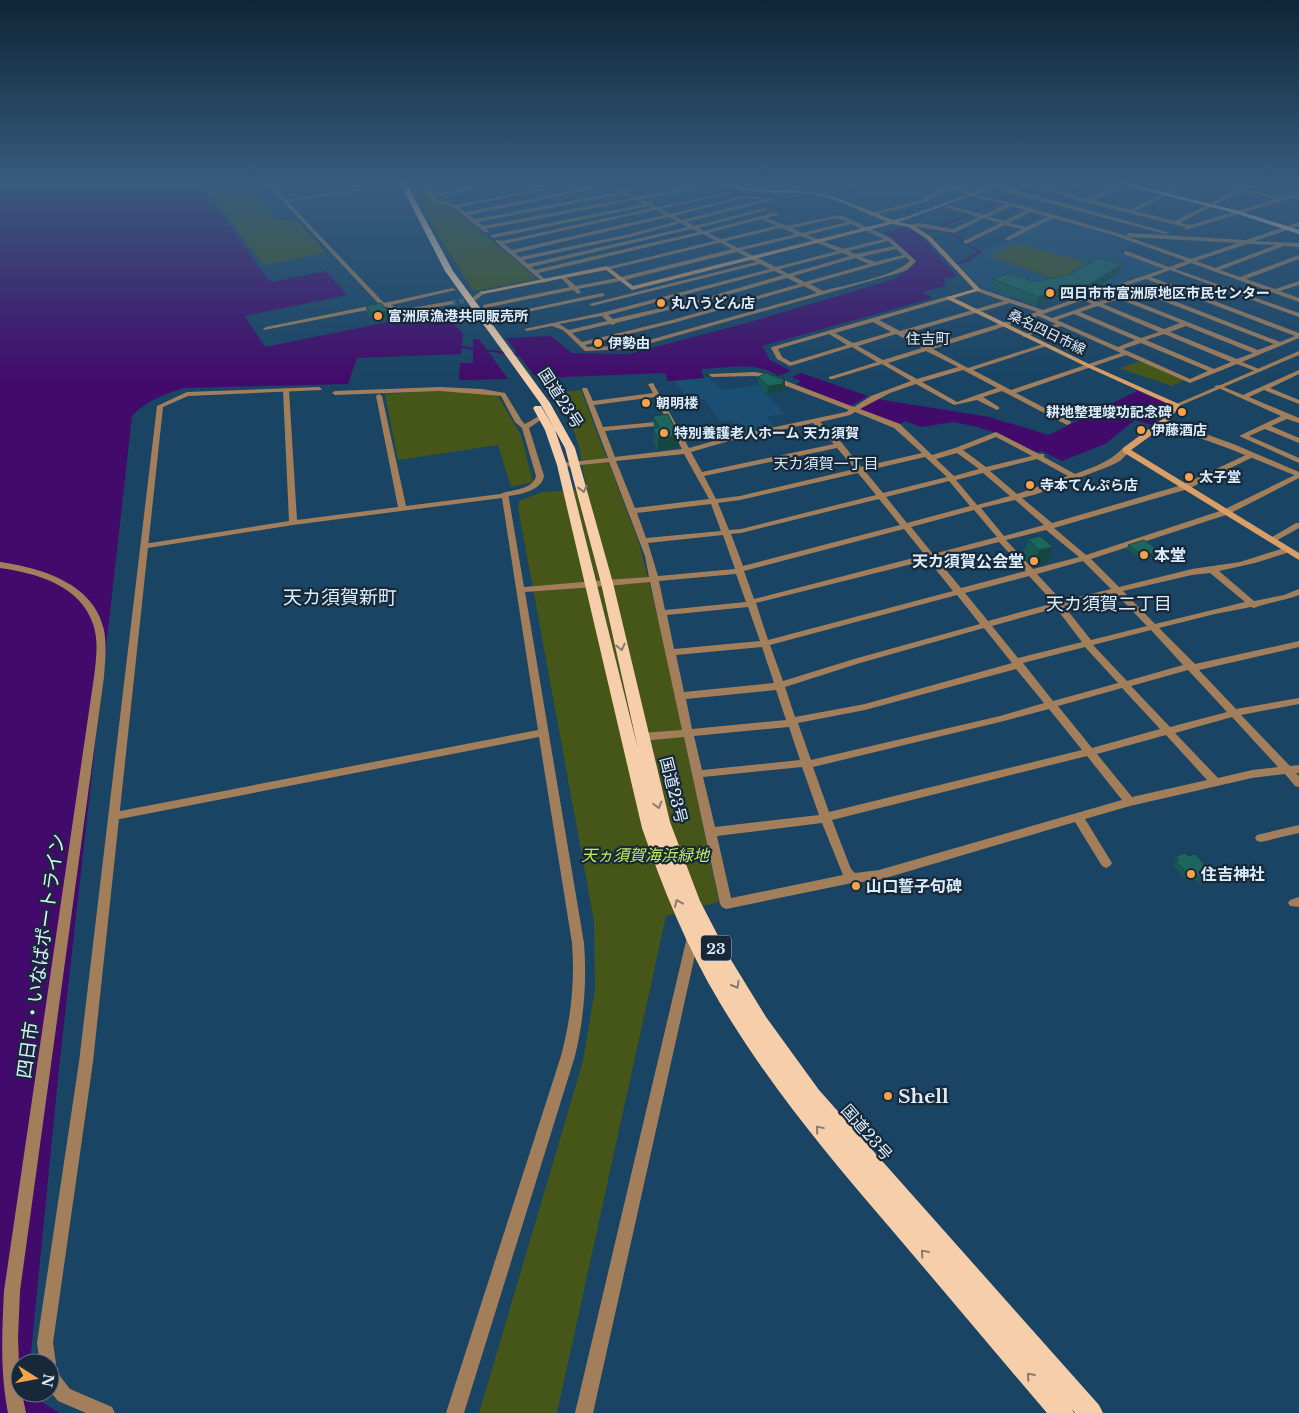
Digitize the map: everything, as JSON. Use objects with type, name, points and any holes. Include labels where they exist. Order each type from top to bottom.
[{"type":"highway","name":"国道23号","points":[[428,247],[453,290],[491,326]]},
{"type":"highway","name":"国道23号","points":[[436,247],[449,271],[491,326],[526,384],[569,464]]},
{"type":"highway","name":"国道23号","points":[[526,384],[556,419],[599,584],[642,737],[662,822],[681,875],[705,929],[740,992],[812,1096],[1091,1413]]},
{"type":"highway","name":"国道23号","points":[[599,584],[650,828],[670,886],[693,936],[746,1029],[798,1104],[1062,1413]]},
{"type":"main road","points":[[483,292],[608,268],[632,288],[795,247]]},
{"type":"main road","points":[[937,247],[978,290],[949,298]]},
{"type":"main road","name":"桑名四日市線","points":[[949,298],[1025,336],[1177,405]]},
{"type":"main road","points":[[1177,405],[1164,422],[1126,450],[1299,557]]},
{"type":"street","points":[[328,247],[383,305],[404,312],[451,303]]},
{"type":"street","points":[[505,247],[544,281]]},
{"type":"street","points":[[511,252],[534,247]]},
{"type":"street","points":[[519,259],[577,247]]},
{"type":"street","points":[[582,247],[608,268],[701,247]]},
{"type":"street","points":[[526,266],[609,247]]},
{"type":"street","points":[[534,272],[644,247]]},
{"type":"street","points":[[732,247],[822,293]]},
{"type":"street","points":[[485,306],[620,279],[755,247]]},
{"type":"street","points":[[834,247],[892,272]]},
{"type":"street","points":[[527,329],[603,314],[855,247]]},
{"type":"street","points":[[554,324],[568,332],[585,349],[628,348],[905,269],[913,262],[897,247],[856,256],[661,311],[568,332]]},
{"type":"street","points":[[1152,247],[1299,300]]},
{"type":"street","points":[[831,378],[1040,313],[1233,247]]},
{"type":"street","points":[[1215,270],[1282,247]]},
{"type":"street","points":[[1126,254],[1299,315]]},
{"type":"street","points":[[580,344],[674,321],[907,255]]},
{"type":"street","points":[[1224,288],[1299,257]]},
{"type":"street","points":[[491,326],[639,293],[760,262]]},
{"type":"street","points":[[563,277],[613,323]]},
{"type":"street","points":[[1146,277],[1299,336]]},
{"type":"street","points":[[1051,320],[1162,283]]},
{"type":"street","points":[[1275,291],[1299,283]]},
{"type":"street","points":[[491,326],[632,288],[688,332]]},
{"type":"street","points":[[266,329],[453,290]]},
{"type":"street","points":[[735,290],[769,309]]},
{"type":"street","points":[[978,290],[1040,313],[1051,320],[1190,381],[1299,336]]},
{"type":"street","points":[[1140,290],[1280,344]]},
{"type":"street","points":[[474,299],[483,292]]},
{"type":"street","points":[[1120,297],[1259,353]]},
{"type":"street","points":[[949,298],[774,348],[779,358],[790,364],[1010,301]]},
{"type":"street","points":[[1083,298],[1257,370]]},
{"type":"street","points":[[1118,349],[1228,308]]},
{"type":"street","points":[[1074,312],[1213,371]]},
{"type":"street","points":[[874,320],[1067,423]]},
{"type":"street","points":[[1025,336],[1062,324]]},
{"type":"street","points":[[831,332],[956,404],[1002,389]]},
{"type":"street","points":[[569,464],[687,450],[728,439],[848,414],[871,398],[1045,345]]},
{"type":"street","points":[[1010,393],[1126,352]]},
{"type":"street","points":[[1177,405],[1217,386],[1299,353]]},
{"type":"street","points":[[1243,397],[1299,372]]},
{"type":"street","points":[[712,375],[750,373],[765,375],[897,426],[952,479],[1060,605],[1088,644],[1216,783]]},
{"type":"street","points":[[651,384],[714,502],[752,603],[764,644],[826,817],[846,871],[852,878]]},
{"type":"street","points":[[1217,386],[1299,421]]},
{"type":"street","points":[[144,547],[293,523],[505,495],[529,489],[539,481],[540,476],[526,427],[520,422],[503,394],[480,390],[446,388],[335,393]]},
{"type":"street","points":[[1264,388],[1299,402]]},
{"type":"street","points":[[46,1353],[45,1343],[86,1062],[160,406],[187,394],[319,389]]},
{"type":"street","points":[[585,389],[610,459],[644,542],[662,613],[726,904],[852,878],[879,875],[1130,802],[1252,774],[1299,769]]},
{"type":"street","points":[[286,390],[293,523]]},
{"type":"street","points":[[590,403],[657,395]]},
{"type":"street","points":[[379,396],[402,508]]},
{"type":"street","points":[[978,397],[998,408]]},
{"type":"street","points":[[526,427],[543,416]]},
{"type":"street","points":[[1287,416],[1243,436],[1299,461]]},
{"type":"street","points":[[815,421],[860,470],[1130,802]]},
{"type":"street","points":[[600,429],[671,422]]},
{"type":"street","points":[[1164,422],[1253,455],[1299,475]]},
{"type":"street","points":[[1265,426],[1299,441]]},
{"type":"street","points":[[632,511],[714,502],[958,450],[996,434],[1041,456],[1074,476]]},
{"type":"street","points":[[700,475],[839,445]]},
{"type":"street","points":[[958,450],[986,471],[1085,558],[1155,628],[1299,783]]},
{"type":"street","points":[[521,590],[739,570],[1016,497],[1073,478],[1117,459],[1126,450]]},
{"type":"street","points":[[662,613],[752,603],[1049,527],[1185,487],[1253,455]]},
{"type":"street","points":[[644,542],[727,534],[1041,456]]},
{"type":"street","points":[[670,652],[764,644],[1085,558],[1226,512],[1299,475]]},
{"type":"street","points":[[455,1413],[568,1056],[580,997],[578,943],[505,495]]},
{"type":"street","points":[[1271,540],[1299,525]]},
{"type":"street","points":[[680,696],[779,686],[857,661],[1060,605],[1192,572],[1213,571],[1252,563],[1287,550]]},
{"type":"street","name":"四日市・いなばポートライン","points":[[0,565],[29,570],[63,583],[91,610],[97,622],[101,638],[99,677],[12,1291],[9,1345],[13,1395],[17,1413]]},
{"type":"street","points":[[1213,571],[1254,605]]},
{"type":"street","points":[[642,737],[792,722],[865,707],[1088,644],[1215,612],[1254,605],[1299,592]]},
{"type":"street","points":[[697,774],[807,764],[1052,706],[1192,667],[1299,644]]},
{"type":"street","points":[[710,832],[826,817],[1169,732],[1235,713],[1299,701]]},
{"type":"street","points":[[115,816],[544,732]]},
{"type":"street","points":[[1078,818],[1106,863]]},
{"type":"street","points":[[1260,838],[1299,829]]},
{"type":"street","points":[[584,1413],[693,936]]},
{"type":"street","points":[[60,1390],[64,1395],[106,1413]]},
{"type":"shaded area","points":[[0,247],[245,247],[272,282],[326,271],[347,295],[245,316],[265,347],[442,311],[463,334],[461,354],[357,358],[348,384],[184,388],[149,402],[132,416],[59,1068],[31,1353],[10,1353],[10,1403],[43,1403],[60,1413],[0,1413]]},
{"type":"shaded area","points":[[899,247],[931,247],[957,276],[944,279],[946,286],[922,292],[933,298],[762,346],[770,360],[791,371],[778,376],[760,368],[741,366],[701,369],[704,378],[668,381],[665,373],[562,377],[534,375],[506,338],[551,336],[572,353],[629,354],[754,321],[895,279],[917,263]]},
{"type":"shaded area","points":[[991,247],[1127,247],[1118,252],[1166,268],[1078,298],[1043,284],[1009,298],[977,284],[957,263],[971,262],[979,258],[975,255]]},
{"type":"shaded area","points":[[473,339],[479,339],[508,379],[459,380],[460,363],[473,363]]},
{"type":"shaded area","points":[[801,373],[868,396],[850,406],[796,384],[801,381],[792,377]]},
{"type":"shaded area","points":[[709,377],[723,390],[758,385],[785,414],[766,417],[776,428],[744,434],[731,420],[720,422],[704,399],[689,401],[675,381]]},
{"type":"shaded area","points":[[1137,391],[1167,403],[1168,407],[1152,425],[1135,420],[1105,444],[1062,461],[1042,451],[1036,452],[1002,435],[978,427],[954,422],[921,427],[905,421],[900,424],[858,409],[877,399],[989,417],[1049,435]]},
{"type":"green space","points":[[250,247],[321,247],[326,253],[264,265]]},
{"type":"green space","points":[[446,247],[499,247],[535,277],[534,280],[473,291]]},
{"type":"green space","points":[[1008,247],[1031,247],[1087,262],[1068,275],[1051,278],[989,256]]},
{"type":"green space","points":[[1140,361],[1185,380],[1171,386],[1120,368]]},
{"type":"green space","points":[[449,390],[498,396],[521,435],[533,482],[511,487],[498,445],[398,460],[385,394]]},
{"type":"green space","name":"天ヵ須賀海浜緑地","points":[[581,390],[639,543],[663,638],[719,902],[666,916],[557,1413],[479,1413],[583,1061],[595,989],[594,921],[518,507],[519,501],[542,492],[587,489],[575,433],[555,393]]},
{"type":"building","points":[[1099,258],[1122,264],[1092,283],[1079,288],[1070,284],[1038,297],[993,279],[1009,273],[1035,282],[1070,274]]},
{"type":"building","points":[[381,303],[388,311],[373,315],[366,306]]},
{"type":"building","points":[[766,373],[785,380],[782,382],[783,384],[768,386],[758,377]]},
{"type":"building","points":[[668,414],[679,436],[658,438],[653,429],[659,427],[653,416]]},
{"type":"building","points":[[1040,536],[1053,547],[1039,550],[1028,539]]},
{"type":"building","points":[[1144,540],[1160,551],[1144,556],[1128,545]]},
{"type":"building","points":[[1185,853],[1189,856],[1195,854],[1207,867],[1204,868],[1212,878],[1203,881],[1194,873],[1188,874],[1175,861],[1179,860],[1176,856]]},
{"type":"waterway","points":[[958,263],[970,260],[969,258],[980,252],[972,247]]},
{"type":"waterway","points":[[462,347],[476,349]]},
{"type":"waterway","points":[[484,350],[520,355]]},
{"type":"tunnel","points":[[451,303],[474,299]]},
{"type":"place","name":"四日市市富洲原地区市民センター","points":[[1050,293]]},
{"type":"place","name":"丸八うどん店","points":[[661,303]]},
{"type":"place","name":"富洲原漁港共同販売所","points":[[378,316]]},
{"type":"place","name":"伊勢由","points":[[598,343]]},
{"type":"place","name":"朝明楼","points":[[646,403]]},
{"type":"place","name":"耕地整理竣功記念碑","points":[[1182,412]]},
{"type":"place","name":"伊藤酒店","points":[[1141,430]]},
{"type":"place","name":"特別養護老人ホーム 天カ須賀","points":[[664,433]]},
{"type":"place","name":"太子堂","points":[[1189,477]]},
{"type":"place","name":"寺本てんぷら店","points":[[1030,485]]},
{"type":"place","name":"本堂","points":[[1144,555]]},
{"type":"place","name":"天カ須賀公会堂","points":[[1034,561]]},
{"type":"place","name":"住吉神社","points":[[1191,874]]},
{"type":"place","name":"山口誓子句碑","points":[[856,886]]},
{"type":"place","name":"Shell","points":[[888,1096]]},
{"type":"district","name":"住吉町","points":[[928,338]]},
{"type":"district","name":"天カ須賀一丁目","points":[[826,463]]},
{"type":"district","name":"天カ須賀新町","points":[[340,597]]},
{"type":"district","name":"天カ須賀二丁目","points":[[1109,604]]}]
